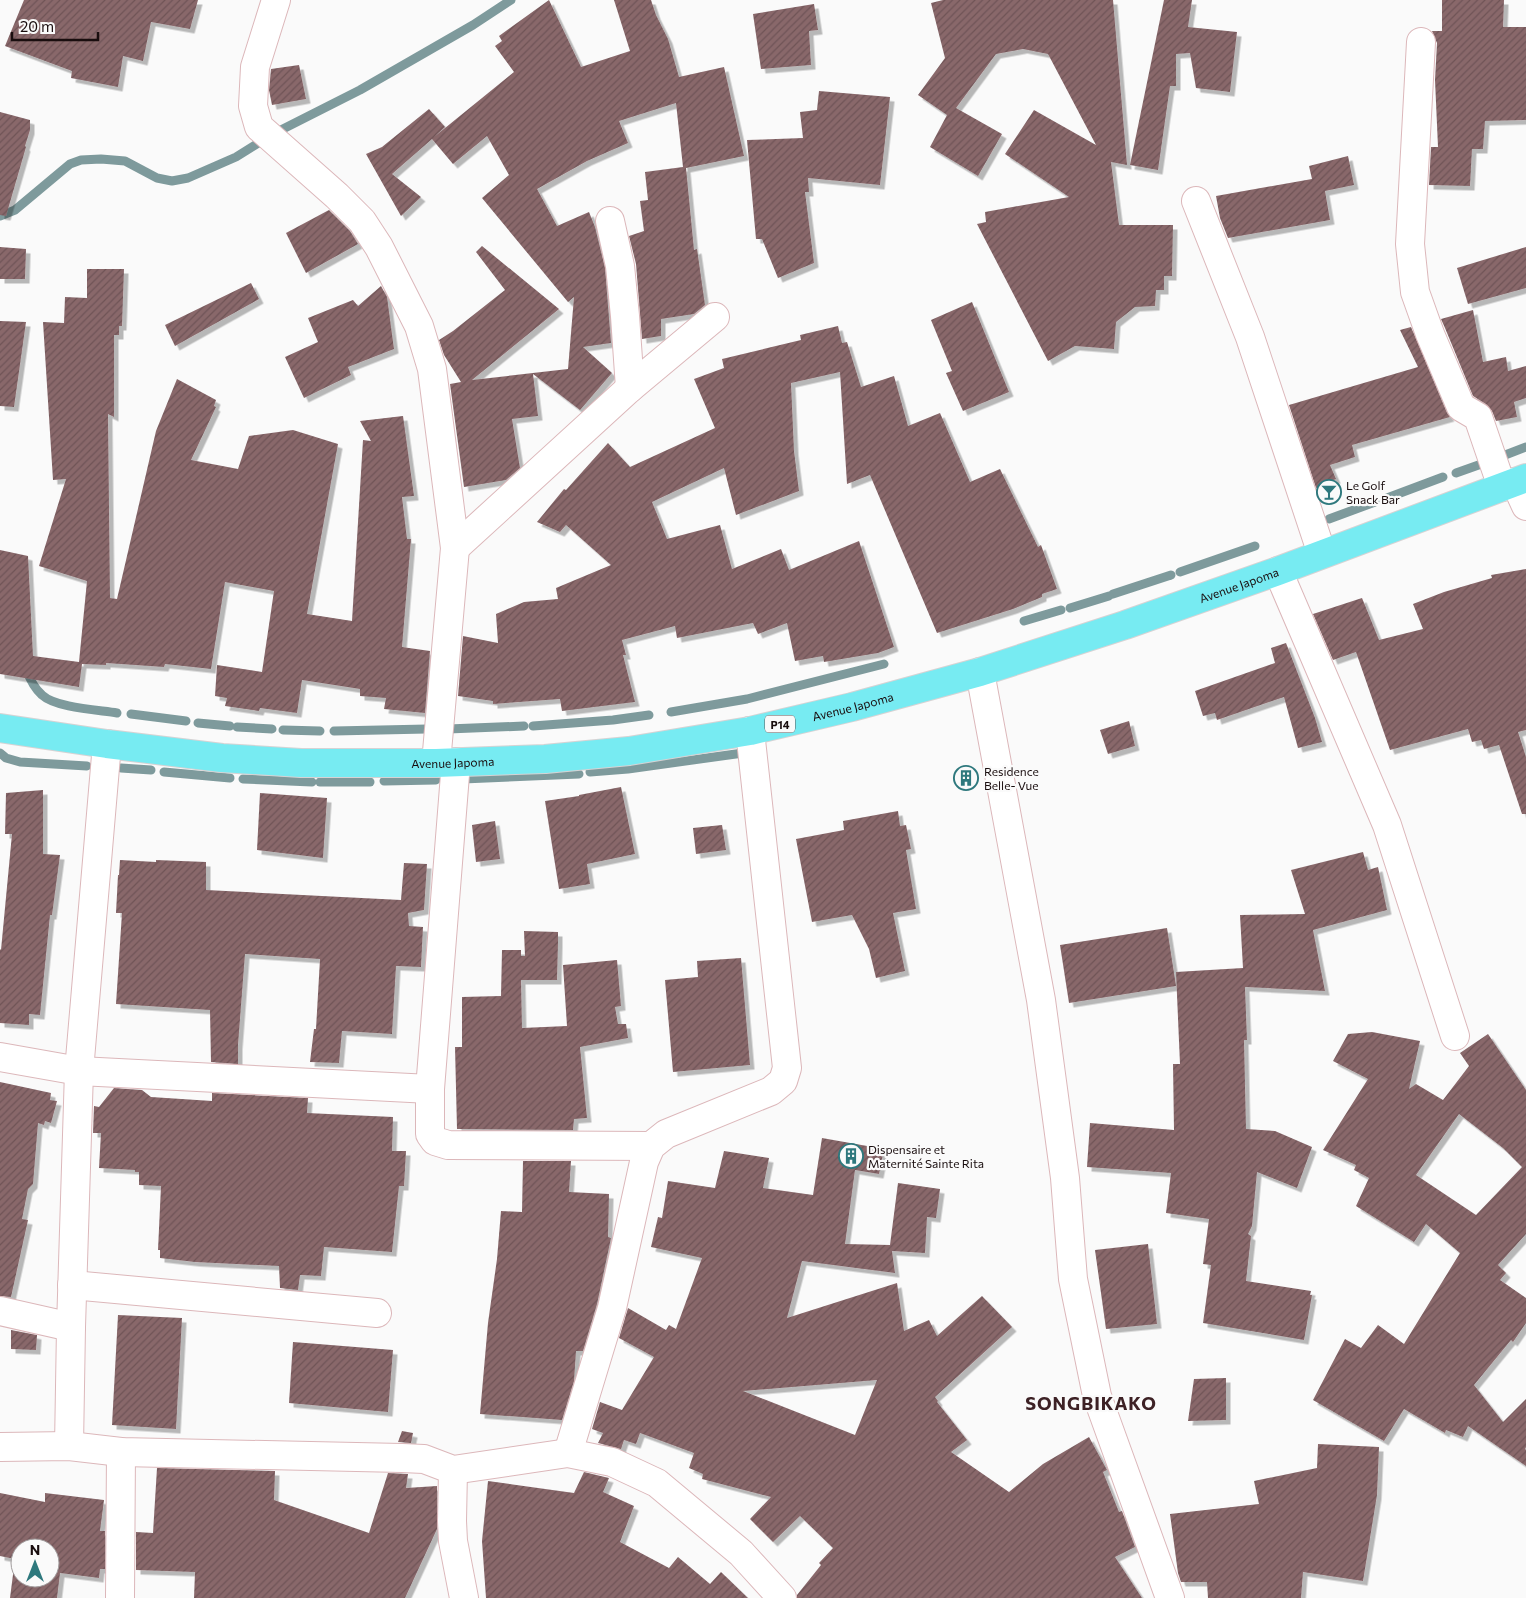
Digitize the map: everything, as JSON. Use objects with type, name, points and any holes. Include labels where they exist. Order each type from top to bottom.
[{"type":"main road","name":"Avenue Japoma","points":[[0,728],[107,744],[222,758],[301,763],[446,762],[545,758],[629,751],[750,731],[852,707],[980,672],[1125,625],[1322,554],[1517,488]]},
{"type":"street","points":[[276,0],[255,67],[253,106],[258,127],[337,196],[362,221],[379,247],[419,326],[432,369],[455,548],[430,1089],[430,1134],[435,1142],[448,1145],[651,1146]]},
{"type":"street","points":[[1421,42],[1410,244],[1415,292],[1430,334],[1461,406],[1478,418],[1517,488]]},
{"type":"street","points":[[1196,201],[1250,338],[1322,554]]},
{"type":"street","points":[[610,221],[620,266],[630,388]]},
{"type":"street","points":[[455,548],[630,388],[715,318]]},
{"type":"street","points":[[1278,571],[1387,825],[1455,1036]]},
{"type":"street","points":[[980,672],[1041,1000],[1064,1178],[1073,1279],[1097,1396],[1170,1598]]},
{"type":"street","points":[[568,1452],[612,1308],[644,1162],[651,1146],[666,1134],[771,1090],[783,1081],[787,1068],[750,731]]},
{"type":"street","points":[[69,1446],[79,1071],[107,744]]},
{"type":"street","points":[[0,1057],[79,1071],[430,1089]]},
{"type":"street","points":[[72,1285],[377,1313]]},
{"type":"street","points":[[0,1311],[71,1327]]},
{"type":"street","points":[[0,1447],[69,1446],[121,1452],[424,1459],[453,1470],[568,1452],[612,1462],[657,1483],[741,1553],[782,1598]]},
{"type":"street","points":[[120,1598],[121,1452]]},
{"type":"street","points":[[453,1470],[453,1541],[464,1598]]},
{"type":"building","points":[[24,0],[198,0],[190,29],[151,22],[143,61],[123,56],[118,87],[71,78],[72,71],[5,46]]},
{"type":"building","points":[[549,0],[581,67],[630,51],[614,0],[651,0],[668,39],[679,77],[724,67],[744,156],[686,168],[694,250],[697,249],[705,305],[694,314],[661,319],[661,336],[642,339],[636,264],[629,236],[644,231],[640,201],[648,200],[645,172],[683,167],[676,103],[619,121],[628,143],[587,161],[537,189],[557,226],[589,212],[595,227],[605,268],[611,343],[583,347],[612,373],[580,410],[533,374],[538,416],[512,419],[520,468],[506,480],[464,487],[450,384],[461,382],[444,355],[439,340],[505,290],[476,252],[482,246],[559,309],[472,380],[568,369],[574,297],[568,302],[482,198],[509,175],[487,136],[453,164],[432,139],[392,174],[421,197],[401,216],[366,154],[382,147],[429,109],[445,127],[434,137],[514,72],[495,46],[502,41],[499,36]]},
{"type":"building","points":[[943,0],[1113,0],[1127,165],[1111,162],[1119,225],[1173,225],[1172,276],[1164,276],[1164,290],[1156,290],[1155,306],[1135,307],[1116,322],[1114,349],[1075,346],[1048,361],[977,224],[986,222],[985,212],[1069,197],[1005,154],[1034,110],[1096,145],[1048,54],[1023,49],[996,54],[956,108],[1002,134],[978,176],[930,147],[947,115],[918,95],[945,58],[931,3]]},
{"type":"building","points":[[1164,0],[1192,0],[1188,27],[1237,32],[1230,92],[1196,88],[1190,53],[1176,54],[1176,86],[1170,86],[1158,170],[1130,165]]},
{"type":"building","points":[[1442,0],[1504,0],[1503,27],[1526,27],[1526,120],[1485,121],[1483,149],[1472,149],[1470,186],[1429,185],[1431,147],[1438,147],[1435,80],[1437,43],[1432,31],[1442,31]]},
{"type":"building","points":[[814,4],[818,30],[809,31],[811,65],[761,69],[753,14]]},
{"type":"building","points":[[299,65],[306,99],[272,105],[269,90],[271,69]]},
{"type":"building","points":[[819,91],[890,97],[880,185],[808,178],[809,192],[805,192],[814,263],[778,278],[762,239],[756,239],[747,140],[803,138],[800,112],[817,110]]},
{"type":"building","points":[[0,112],[30,120],[26,147],[6,216],[0,215]]},
{"type":"building","points":[[1348,156],[1354,185],[1325,191],[1330,220],[1228,238],[1220,218],[1216,196],[1312,179],[1309,166]]},
{"type":"building","points":[[329,210],[350,231],[358,244],[306,273],[286,233]]},
{"type":"building","points":[[0,247],[26,249],[25,279],[0,279]]},
{"type":"building","points":[[1526,247],[1526,288],[1468,304],[1457,268]]},
{"type":"building","points":[[87,269],[124,269],[122,326],[119,326],[119,335],[114,335],[114,417],[108,414],[110,598],[117,599],[156,431],[177,379],[216,400],[214,406],[216,407],[191,460],[238,469],[249,436],[293,430],[338,444],[307,614],[352,621],[363,440],[371,441],[360,421],[403,416],[414,496],[402,497],[407,539],[411,539],[402,647],[430,651],[425,713],[384,709],[386,698],[360,696],[360,689],[302,680],[297,713],[260,708],[259,711],[225,706],[227,698],[215,696],[217,665],[262,672],[274,591],[225,582],[211,669],[165,664],[164,667],[106,663],[106,665],[82,664],[79,687],[0,674],[0,550],[28,556],[33,656],[79,662],[87,581],[39,566],[66,479],[53,480],[43,322],[64,323],[65,297],[87,298]]},
{"type":"building","points":[[251,283],[259,299],[175,346],[165,325]]},
{"type":"building","points":[[381,286],[387,297],[394,349],[348,367],[351,375],[304,398],[285,357],[318,342],[308,318],[353,300],[358,306]]},
{"type":"building","points":[[972,302],[1009,392],[963,411],[946,373],[952,371],[931,320]]},
{"type":"building","points":[[1473,310],[1483,362],[1506,357],[1508,371],[1526,366],[1526,398],[1514,402],[1517,417],[1496,421],[1492,411],[1486,404],[1473,396],[1441,319]]},
{"type":"building","points":[[0,321],[26,322],[14,407],[0,406]]},
{"type":"building","points":[[838,326],[842,343],[847,342],[861,387],[894,376],[908,426],[940,413],[970,482],[1000,469],[1038,547],[1041,545],[1057,589],[1042,594],[1042,597],[1013,609],[937,633],[870,475],[847,484],[840,372],[791,383],[794,451],[799,491],[736,515],[724,468],[652,502],[667,539],[720,525],[732,569],[781,549],[789,570],[859,541],[894,647],[878,653],[824,662],[823,656],[795,661],[787,623],[758,634],[753,623],[677,638],[675,626],[622,640],[626,655],[623,655],[635,702],[562,711],[560,699],[493,704],[493,701],[458,696],[463,636],[498,643],[496,614],[524,602],[558,599],[556,588],[611,565],[566,525],[560,532],[537,522],[564,489],[566,490],[608,443],[630,467],[715,428],[694,379],[724,368],[722,359],[801,340],[800,335]]},
{"type":"building","points":[[1411,327],[1450,417],[1352,445],[1355,457],[1330,465],[1336,479],[1316,488],[1289,405],[1418,367],[1400,330]]},
{"type":"building","points":[[1526,569],[1526,730],[1518,732],[1526,757],[1526,814],[1522,814],[1499,745],[1484,749],[1481,740],[1472,742],[1468,729],[1390,750],[1356,652],[1333,660],[1313,614],[1362,598],[1379,640],[1423,629],[1413,604],[1444,592],[1492,578],[1491,575]]},
{"type":"building","points":[[1286,643],[1315,718],[1322,742],[1298,748],[1284,697],[1217,720],[1215,713],[1203,716],[1195,691],[1275,663],[1271,648]]},
{"type":"building","points":[[1129,721],[1135,746],[1108,754],[1100,730]]},
{"type":"building","points":[[621,787],[635,854],[587,864],[590,884],[559,889],[545,801]]},
{"type":"building","points":[[43,790],[43,854],[60,855],[52,915],[50,915],[40,1015],[29,1014],[29,1025],[0,1023],[0,949],[12,834],[5,834],[6,793]]},
{"type":"building","points":[[260,793],[327,798],[323,858],[257,850]]},
{"type":"building","points":[[898,811],[900,826],[906,825],[911,849],[906,850],[916,909],[893,913],[905,971],[876,978],[869,949],[852,915],[812,922],[796,839],[844,830],[843,821]]},
{"type":"building","points":[[495,821],[500,859],[476,862],[472,825]]},
{"type":"building","points":[[722,825],[726,850],[696,854],[693,828]]},
{"type":"building","points":[[1363,852],[1368,870],[1378,867],[1387,910],[1313,930],[1325,991],[1245,987],[1247,1040],[1244,1040],[1246,1129],[1275,1131],[1312,1147],[1297,1188],[1257,1172],[1252,1226],[1248,1234],[1251,1236],[1246,1281],[1311,1291],[1310,1295],[1312,1295],[1304,1340],[1203,1323],[1211,1265],[1203,1264],[1209,1219],[1166,1213],[1171,1173],[1087,1167],[1090,1123],[1174,1130],[1173,1064],[1180,1064],[1176,972],[1243,968],[1240,915],[1305,914],[1291,870]]},
{"type":"building","points":[[120,860],[206,862],[206,890],[401,900],[404,863],[427,864],[424,910],[408,913],[409,926],[423,927],[421,967],[396,966],[392,1034],[342,1031],[339,1063],[310,1062],[314,1029],[316,1029],[320,959],[245,954],[238,1064],[211,1062],[210,1010],[116,1004],[122,913],[116,913]]},
{"type":"building","points":[[1167,928],[1176,986],[1069,1003],[1060,945]]},
{"type":"building","points":[[524,931],[558,932],[558,943],[557,980],[521,980],[522,1028],[567,1026],[563,965],[617,960],[621,1006],[615,1007],[618,1024],[626,1024],[628,1038],[580,1047],[587,1118],[574,1119],[573,1130],[457,1129],[455,1047],[462,1047],[462,997],[501,996],[502,950],[521,950],[521,956],[525,956]]},
{"type":"building","points":[[741,958],[750,1065],[673,1072],[665,980],[698,977],[697,961]]},
{"type":"building","points":[[1372,1032],[1420,1041],[1409,1089],[1416,1084],[1443,1100],[1469,1066],[1460,1053],[1488,1034],[1526,1090],[1526,1234],[1498,1265],[1506,1273],[1500,1280],[1526,1298],[1526,1323],[1513,1342],[1511,1340],[1474,1385],[1503,1422],[1526,1399],[1526,1466],[1468,1426],[1463,1437],[1446,1430],[1445,1433],[1404,1409],[1384,1441],[1313,1400],[1345,1339],[1361,1348],[1378,1325],[1404,1344],[1460,1253],[1426,1224],[1414,1242],[1356,1206],[1369,1178],[1354,1170],[1356,1165],[1323,1150],[1368,1079],[1333,1061],[1348,1034]],"holes":[[[1459,1114],[1503,1148],[1522,1167],[1476,1215],[1416,1175]]]},
{"type":"building","points":[[0,1082],[51,1093],[50,1100],[57,1101],[51,1123],[45,1121],[44,1125],[38,1123],[33,1184],[28,1189],[22,1219],[28,1220],[11,1297],[0,1296]]},
{"type":"building","points":[[114,1088],[142,1090],[151,1097],[212,1101],[212,1093],[308,1098],[307,1113],[393,1117],[392,1151],[406,1151],[404,1186],[399,1186],[392,1252],[324,1247],[321,1276],[300,1275],[298,1290],[280,1288],[279,1266],[195,1262],[160,1258],[160,1250],[158,1250],[161,1186],[139,1185],[139,1172],[135,1172],[135,1170],[99,1168],[101,1133],[93,1133],[94,1106],[99,1107]]},
{"type":"building","points":[[822,1138],[884,1149],[879,1174],[855,1170],[845,1244],[890,1245],[898,1183],[940,1189],[936,1218],[927,1217],[925,1253],[892,1251],[895,1273],[802,1261],[787,1318],[897,1283],[904,1331],[929,1320],[937,1336],[982,1296],[1012,1327],[935,1397],[967,1440],[951,1452],[1009,1492],[1043,1464],[1089,1437],[1107,1470],[1103,1472],[1119,1512],[1122,1511],[1135,1547],[1115,1557],[1142,1598],[797,1598],[797,1595],[821,1565],[819,1563],[833,1548],[800,1516],[773,1542],[750,1519],[771,1497],[702,1479],[703,1474],[689,1468],[694,1453],[640,1433],[636,1444],[624,1440],[621,1449],[598,1443],[603,1433],[592,1429],[600,1402],[622,1410],[654,1357],[619,1338],[628,1308],[666,1330],[669,1325],[676,1329],[702,1258],[651,1247],[658,1217],[662,1218],[668,1181],[715,1188],[724,1151],[769,1158],[763,1188],[813,1195]],"holes":[[[877,1380],[855,1435],[743,1391]]]},
{"type":"building","points":[[523,1161],[571,1161],[569,1192],[609,1194],[608,1237],[611,1238],[597,1304],[583,1351],[576,1351],[574,1381],[562,1420],[480,1414],[501,1211],[522,1212]]},
{"type":"building","points":[[1148,1244],[1157,1324],[1106,1329],[1095,1250]]},
{"type":"building","points":[[118,1315],[182,1318],[176,1429],[112,1425]]},
{"type":"building","points":[[11,1330],[37,1335],[36,1350],[11,1349]]},
{"type":"building","points":[[293,1342],[393,1350],[388,1412],[289,1403]]},
{"type":"building","points":[[1226,1378],[1226,1420],[1188,1421],[1194,1379]]},
{"type":"building","points":[[402,1431],[413,1433],[411,1443],[398,1442]]},
{"type":"building","points":[[1318,1444],[1379,1447],[1377,1495],[1363,1581],[1303,1572],[1301,1598],[1208,1598],[1207,1582],[1181,1582],[1178,1573],[1170,1514],[1259,1504],[1254,1481],[1317,1468]]},
{"type":"building","points":[[157,1468],[275,1471],[274,1500],[369,1533],[388,1473],[408,1474],[406,1488],[437,1486],[437,1529],[405,1598],[194,1598],[195,1572],[136,1570],[136,1532],[153,1533]]},
{"type":"building","points":[[584,1472],[609,1478],[603,1492],[634,1506],[620,1542],[669,1568],[678,1557],[710,1584],[721,1572],[748,1598],[486,1598],[482,1541],[488,1481],[574,1493]]},
{"type":"building","points":[[0,1493],[45,1502],[45,1493],[104,1500],[100,1531],[105,1531],[105,1569],[100,1569],[99,1578],[60,1573],[60,1538],[10,1538],[10,1558],[0,1556]]},
{"type":"building","points":[[11,1588],[58,1588],[57,1598],[10,1598]]},
{"type":"waterway","points":[[0,216],[15,210],[70,164],[81,160],[125,161],[157,178],[172,181],[188,178],[236,157],[273,134],[360,90],[473,25],[511,0]]},
{"type":"waterway","points":[[1500,457],[1526,447]]},
{"type":"waterway","points":[[1456,473],[1487,462]]},
{"type":"waterway","points":[[1387,498],[1443,477]]},
{"type":"waterway","points":[[1329,519],[1375,502]]},
{"type":"waterway","points":[[1180,572],[1255,546]]},
{"type":"waterway","points":[[1113,594],[1171,575]]},
{"type":"waterway","points":[[1070,608],[1109,596]]},
{"type":"waterway","points":[[1024,621],[1061,610]]},
{"type":"waterway","points":[[671,712],[747,699],[884,664]]},
{"type":"waterway","points":[[26,669],[37,690],[57,703],[117,713]]},
{"type":"waterway","points":[[131,714],[186,721]]},
{"type":"waterway","points":[[533,726],[613,720],[649,715]]},
{"type":"waterway","points":[[198,723],[230,726]]},
{"type":"waterway","points":[[448,729],[524,726]]},
{"type":"waterway","points":[[237,727],[272,729]]},
{"type":"waterway","points":[[334,731],[427,729]]},
{"type":"waterway","points":[[283,730],[320,731]]},
{"type":"waterway","points":[[0,753],[6,758],[20,762],[87,766]]},
{"type":"waterway","points":[[590,772],[628,769],[743,753]]},
{"type":"waterway","points":[[121,768],[151,770]]},
{"type":"waterway","points":[[164,772],[230,778]]},
{"type":"waterway","points":[[463,779],[579,774]]},
{"type":"waterway","points":[[243,779],[312,782]]},
{"type":"waterway","points":[[384,781],[436,780]]},
{"type":"waterway","points":[[320,782],[370,782]]},
{"type":"place","name":"Le Golf Snack Bar","points":[[1329,492]]},
{"type":"place","name":"Residence Belle- Vue","points":[[966,778]]},
{"type":"place","name":"Dispensaire et Maternité Sainte Rita","points":[[851,1156]]},
{"type":"district","name":"SONGBIKAKO","points":[[1091,1403]]}]
